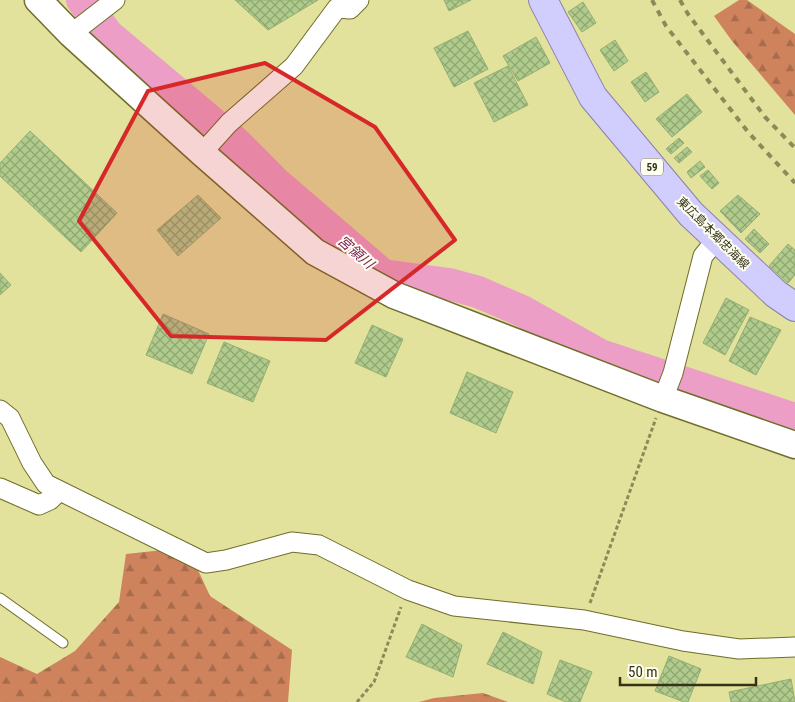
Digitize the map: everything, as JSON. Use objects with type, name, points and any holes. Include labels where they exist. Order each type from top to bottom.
[{"type":"main road","name":"東広島本郷忠海線","points":[[543,0],[594,97],[691,214],[776,294],[795,307]]},
{"type":"street","points":[[38,0],[78,29],[207,147],[315,252],[394,295],[668,386],[795,445]]},
{"type":"street","points":[[207,147],[229,123],[294,66],[337,8],[350,9],[359,0]]},
{"type":"street","points":[[78,29],[108,6]]},
{"type":"street","points":[[668,386],[703,256],[717,239]]},
{"type":"street","points":[[0,410],[10,418],[32,463],[46,484],[206,563],[226,560],[292,542],[319,546],[408,590],[454,606],[584,620],[683,641],[739,649],[795,646]]},
{"type":"street","points":[[0,488],[39,506],[50,500],[59,491]]},
{"type":"lane","points":[[0,598],[63,643]]},
{"type":"path","points":[[584,620],[668,386]]},
{"type":"path","points":[[358,702],[374,682],[408,590]]},
{"type":"highlighted area","points":[[265,63],[375,127],[455,240],[326,340],[171,336],[79,221],[148,91]]},
{"type":"green space","points":[[739,0],[747,0],[795,34],[795,115],[732,41],[714,16]]},
{"type":"green space","points":[[163,550],[198,570],[210,596],[292,650],[288,702],[0,702],[0,657],[37,674],[75,651],[119,602],[126,554]]},
{"type":"green space","points":[[483,693],[508,702],[419,702],[434,698]]},
{"type":"building","points":[[235,0],[318,0],[268,30]]},
{"type":"building","points":[[444,0],[471,0],[449,11]]},
{"type":"building","points":[[583,2],[596,23],[582,32],[568,12]]},
{"type":"building","points":[[468,31],[488,69],[454,87],[434,48]]},
{"type":"building","points":[[536,37],[550,63],[518,81],[503,56]]},
{"type":"building","points":[[615,40],[628,61],[614,71],[600,50]]},
{"type":"building","points":[[508,66],[528,105],[494,122],[474,83]]},
{"type":"building","points":[[646,72],[659,92],[645,102],[631,82]]},
{"type":"building","points":[[687,94],[702,112],[672,137],[656,119]]},
{"type":"building","points":[[30,131],[117,213],[81,252],[0,176],[0,163]]},
{"type":"building","points":[[679,138],[684,143],[671,154],[666,149]]},
{"type":"building","points":[[687,147],[692,152],[679,163],[674,158]]},
{"type":"building","points":[[700,161],[705,167],[691,178],[687,172]]},
{"type":"building","points":[[708,170],[719,183],[712,189],[700,176]]},
{"type":"building","points":[[198,195],[221,218],[178,256],[157,230]]},
{"type":"building","points":[[738,195],[760,214],[741,233],[720,211]]},
{"type":"building","points":[[754,229],[769,244],[760,253],[745,239]]},
{"type":"building","points":[[788,244],[795,250],[795,275],[788,283],[769,266]]},
{"type":"building","points":[[0,273],[11,285],[0,295]]},
{"type":"building","points":[[726,298],[749,310],[725,355],[703,343]]},
{"type":"building","points":[[163,314],[209,334],[192,374],[146,355]]},
{"type":"building","points":[[750,317],[781,330],[756,375],[729,361]]},
{"type":"building","points":[[372,325],[403,339],[386,377],[355,363]]},
{"type":"building","points":[[224,342],[270,361],[253,402],[207,383]]},
{"type":"building","points":[[467,372],[513,392],[496,433],[450,413]]},
{"type":"building","points":[[422,624],[462,645],[453,677],[406,657]]},
{"type":"building","points":[[503,632],[542,652],[533,684],[487,664]]},
{"type":"building","points":[[669,656],[701,669],[688,702],[655,691]]},
{"type":"building","points":[[560,660],[592,672],[580,702],[566,702],[547,694]]},
{"type":"building","points":[[791,679],[795,702],[731,702],[729,692]]},
{"type":"waterway","name":"宮領川","points":[[82,0],[108,35],[233,140],[275,182],[383,275],[449,284],[478,292],[522,311],[600,355],[795,419]]},
{"type":"railway","points":[[652,0],[666,26],[748,132],[795,183]]},
{"type":"railway","points":[[680,0],[688,14],[765,117],[795,148]]}]
